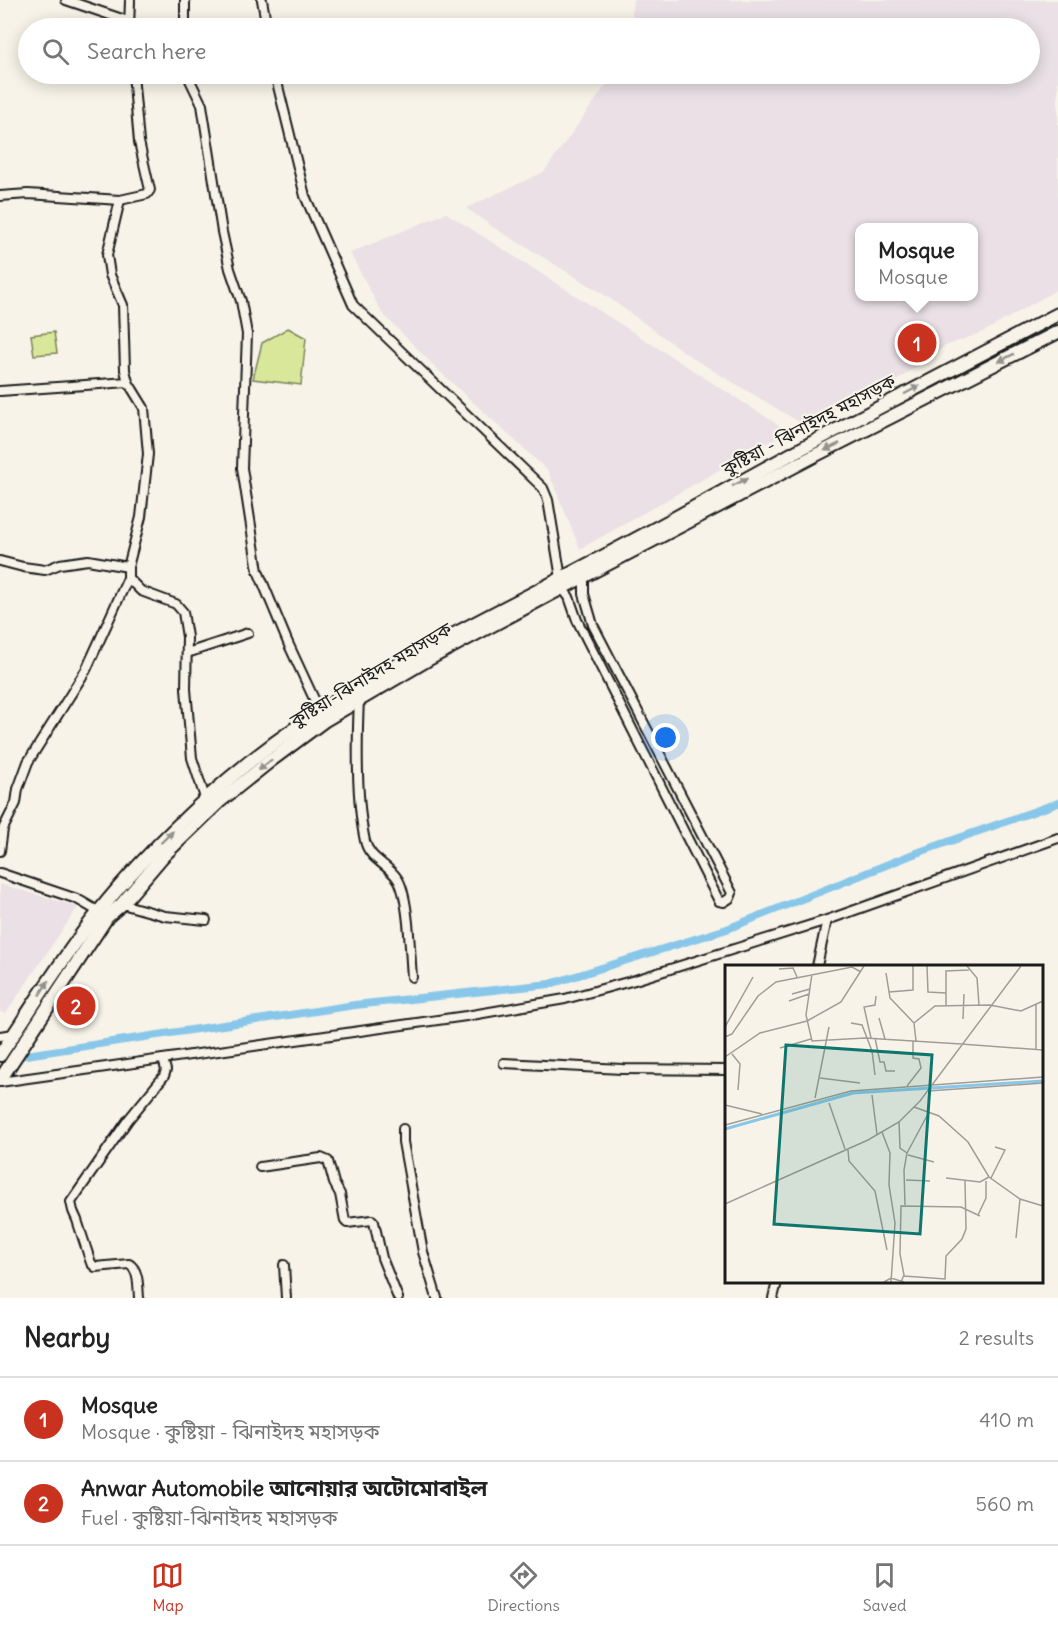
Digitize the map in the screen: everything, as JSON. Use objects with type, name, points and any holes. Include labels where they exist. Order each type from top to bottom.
[{"type":"highway","name":"কুষ্টিয়া - ঝিনাইদহ মহাসড়ক","points":[[580,575],[822,438],[1058,314]]},
{"type":"highway","name":"কুষ্টিয়া - ঝিনাইদহ মহাসড়ক","points":[[580,575],[1058,332]]},
{"type":"highway","name":"কুষ্টিয়া-ঝিনাইদহ মহাসড়ক","points":[[0,1055],[9,1036],[63,959],[103,914],[155,849],[208,805],[322,715],[419,652],[580,575]]},
{"type":"highway","name":"কুষ্টিয়া-ঝিনাইদহ মহাসড়ক","points":[[322,715],[359,699],[564,582]]},
{"type":"highway","name":"কুষ্টিয়া-ঝিনাইদহ মহাসড়ক","points":[[0,1081],[31,1035],[103,914],[122,904],[208,805]]},
{"type":"street","points":[[66,0],[111,18]]},
{"type":"street","points":[[129,18],[130,0]]},
{"type":"street","points":[[184,18],[185,0]]},
{"type":"street","points":[[262,0],[265,18]]},
{"type":"street","points":[[0,196],[28,194],[120,200],[147,194],[150,190],[140,142],[134,84]]},
{"type":"street","points":[[192,84],[201,105],[222,232],[230,269],[241,301],[247,334],[242,468],[258,571],[288,643],[322,715]]},
{"type":"street","points":[[277,84],[304,196],[353,305],[543,488],[548,500],[564,582],[577,620],[719,901],[724,902],[730,898],[732,893],[592,625],[580,575]]},
{"type":"street","points":[[0,851],[3,828],[16,803],[18,789],[28,762],[86,670],[128,578],[128,567],[141,517],[148,454],[144,408],[128,382],[125,370],[123,305],[110,275],[107,255],[120,200]]},
{"type":"street","points":[[0,391],[128,382]]},
{"type":"street","points":[[0,561],[45,570],[60,564],[88,560],[128,567]]},
{"type":"street","points":[[128,578],[141,591],[176,604],[183,612],[186,621],[186,689],[192,759],[208,805]]},
{"type":"street","points":[[187,653],[248,633]]},
{"type":"street","points":[[359,699],[360,774],[365,842],[370,854],[398,879],[404,898],[412,977]]},
{"type":"street","points":[[0,1081],[466,1016],[565,999],[634,981],[827,920],[1058,838]]},
{"type":"street","points":[[0,873],[77,898],[103,914]]},
{"type":"street","points":[[122,904],[165,916],[206,920]]},
{"type":"street","points":[[817,965],[827,920]]},
{"type":"street","points":[[139,1298],[136,1270],[133,1266],[129,1264],[95,1267],[91,1263],[71,1202],[128,1120],[164,1076],[166,1070],[163,1059]]},
{"type":"street","points":[[504,1063],[622,1069],[725,1070]]},
{"type":"street","points":[[403,1129],[403,1142],[423,1252],[437,1298]]},
{"type":"street","points":[[260,1167],[321,1158],[328,1161],[345,1221],[347,1223],[368,1219],[374,1222],[382,1258],[398,1298]]},
{"type":"street","points":[[284,1265],[286,1298]]},
{"type":"street","points":[[773,1298],[777,1283]]},
{"type":"shaded area","points":[[633,0],[1058,0],[1058,289],[985,331],[943,347],[895,382],[801,423],[694,359],[602,293],[493,227],[466,208],[544,172],[607,84],[1040,84],[1040,18],[632,18]]},
{"type":"shaded area","points":[[446,213],[788,431],[580,549],[548,471],[437,369],[382,313],[350,253]]},
{"type":"shaded area","points":[[0,884],[78,907],[6,1013],[0,1012]]},
{"type":"green space","points":[[288,328],[306,338],[301,385],[253,379],[262,343]]},
{"type":"green space","points":[[54,332],[57,353],[34,355],[31,335]]},
{"type":"waterway","points":[[0,1059],[355,1005],[550,984],[727,929],[911,855],[1058,803]]},
{"type":"place","name":"Mosque","points":[[917,343]]},
{"type":"place","name":"Anwar Automobile আনোয়ার অটোমোবাইল","points":[[76,1006]]}]
